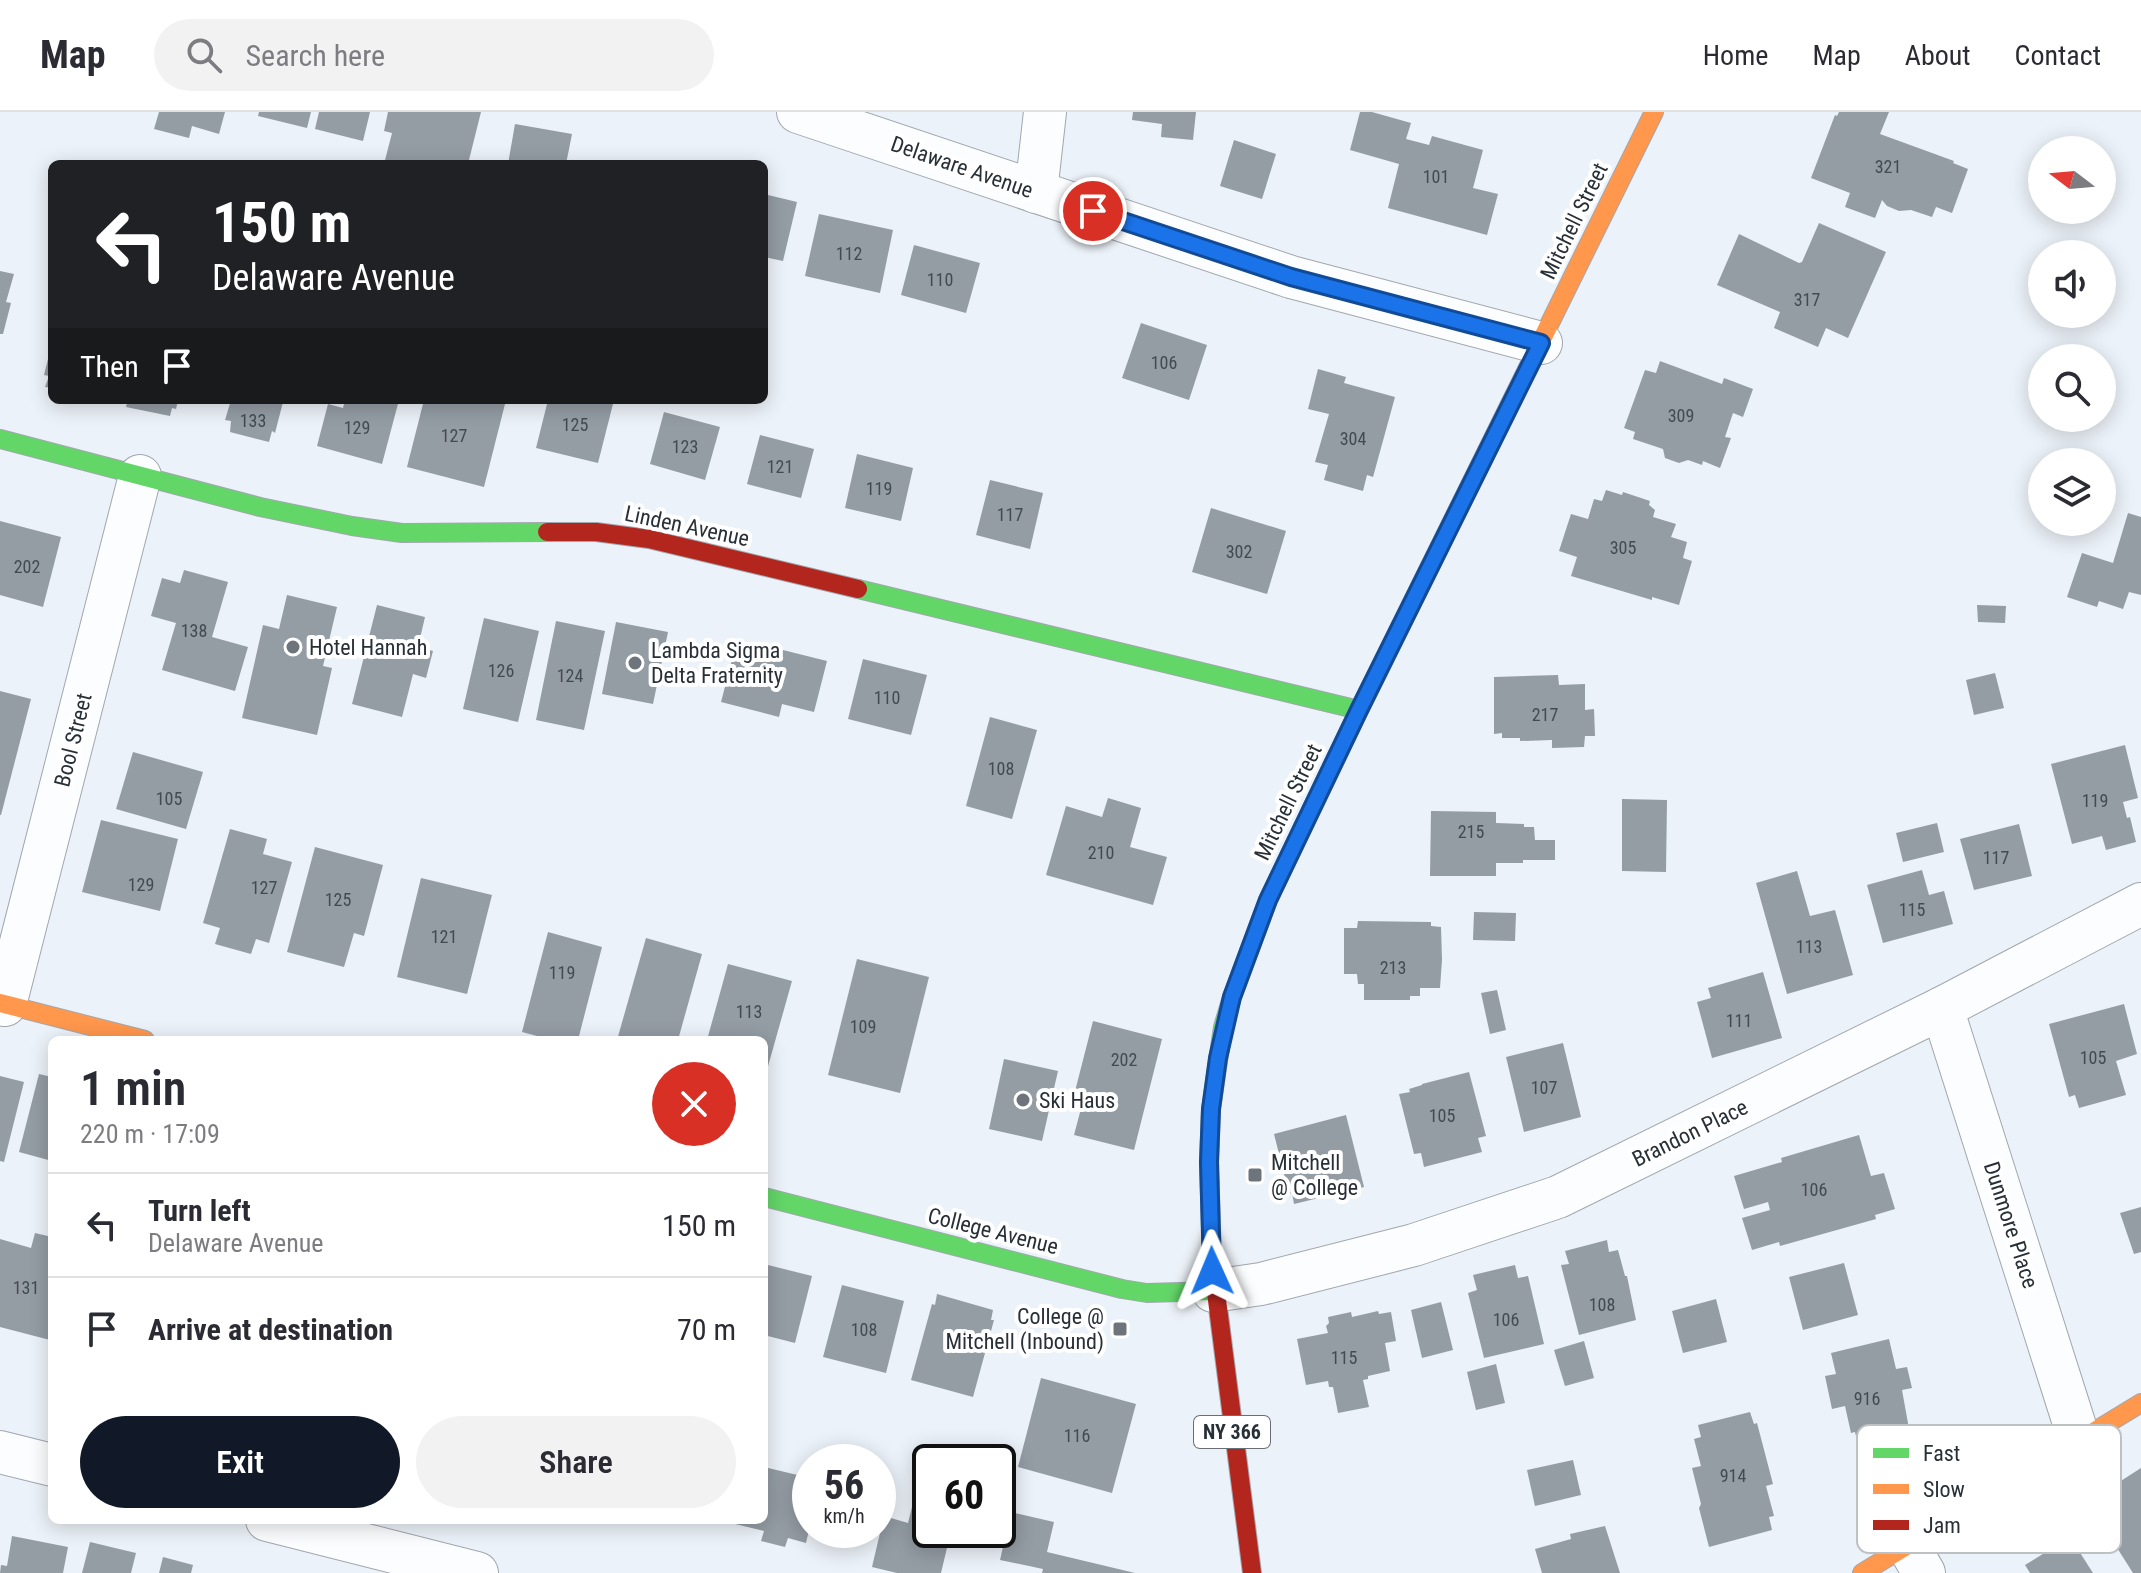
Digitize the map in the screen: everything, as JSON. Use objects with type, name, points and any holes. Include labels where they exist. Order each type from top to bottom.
[{"type":"main road","name":"Mitchell Street","points":[[1252,1573],[1213,1291],[1209,1162],[1211,1109],[1223,1027],[1268,900],[1654,112]]},
{"type":"main road","name":"Linden Avenue","points":[[0,439],[260,507],[352,526],[402,533],[596,532],[649,539],[1359,710]]},
{"type":"main road","points":[[2,1004],[129,1036]]},
{"type":"main road","name":"College Avenue","points":[[768,1198],[1122,1289],[1147,1293],[1213,1291]]},
{"type":"main road","points":[[2107,1425],[2141,1403]]},
{"type":"main road","points":[[1862,1573],[1915,1558]]},
{"type":"street","name":"Delaware Avenue","points":[[798,112],[1291,277],[1541,343]]},
{"type":"street","points":[[1036,192],[1045,112]]},
{"type":"street","name":"Bool Street","points":[[2,1004],[140,476]]},
{"type":"street","name":"Brandon Place","points":[[1213,1291],[1261,1284],[1414,1245],[1558,1197],[1942,1008],[2141,904]]},
{"type":"street","name":"Dunmore Place","points":[[1942,1008],[2075,1425]]},
{"type":"street","points":[[0,1452],[48,1464]]},
{"type":"street","points":[[278,1524],[378,1561],[477,1573]]},
{"type":"building","points":[[159,112],[225,112],[219,134],[192,126],[189,138],[154,129]]},
{"type":"building","points":[[259,112],[311,112],[307,128],[258,116]]},
{"type":"building","points":[[319,112],[370,112],[363,141],[315,129]]},
{"type":"building","points":[[388,112],[481,112],[469,160],[385,160],[392,133],[384,131]]},
{"type":"building","points":[[1133,112],[1196,112],[1193,140],[1161,137],[1162,124],[1132,120]]},
{"type":"building","points":[[1360,112],[1372,112],[1411,123],[1406,139],[1429,145],[1432,136],[1483,150],[1473,188],[1498,194],[1487,235],[1388,208],[1399,164],[1350,150]]},
{"type":"building","points":[[1839,112],[1889,112],[1880,134],[1968,169],[1952,213],[1936,207],[1932,217],[1911,210],[1899,211],[1882,200],[1875,218],[1845,207],[1850,193],[1811,178],[1835,115]]},
{"type":"building","points":[[515,124],[572,134],[567,160],[509,160]]},
{"type":"building","points":[[1234,140],[1276,154],[1262,199],[1220,186]]},
{"type":"building","points":[[768,195],[797,202],[783,261],[768,258]]},
{"type":"building","points":[[819,214],[893,230],[880,293],[805,276]]},
{"type":"building","points":[[1819,223],[1886,252],[1848,338],[1826,328],[1818,347],[1774,328],[1780,312],[1717,285],[1739,234],[1799,263]]},
{"type":"building","points":[[914,245],[980,263],[966,313],[901,295]]},
{"type":"building","points":[[0,271],[14,274],[6,302],[11,303],[3,334],[0,334]]},
{"type":"building","points":[[1141,323],[1207,345],[1189,400],[1122,378]]},
{"type":"building","points":[[1660,361],[1722,384],[1724,378],[1753,389],[1743,417],[1733,413],[1725,437],[1731,438],[1720,468],[1703,461],[1702,465],[1665,458],[1663,449],[1633,439],[1635,432],[1624,428],[1645,370],[1656,373]]},
{"type":"building","points":[[1318,369],[1346,377],[1344,383],[1395,397],[1373,477],[1367,475],[1363,491],[1324,480],[1328,465],[1315,462],[1329,414],[1308,409]]},
{"type":"building","points":[[127,404],[177,404],[170,416],[126,407]]},
{"type":"building","points":[[230,404],[282,404],[275,433],[272,431],[269,442],[230,432],[231,421],[225,420]]},
{"type":"building","points":[[328,404],[343,408],[344,404],[398,404],[382,464],[317,446]]},
{"type":"building","points":[[423,404],[505,404],[484,487],[407,467]]},
{"type":"building","points":[[547,404],[613,404],[598,463],[536,448]]},
{"type":"building","points":[[664,412],[720,427],[705,480],[650,464]]},
{"type":"building","points":[[760,435],[814,449],[801,498],[747,484]]},
{"type":"building","points":[[857,454],[913,468],[901,521],[845,508]]},
{"type":"building","points":[[990,480],[1043,493],[1030,549],[976,535]]},
{"type":"building","points":[[1606,490],[1650,501],[1649,505],[1655,510],[1653,517],[1676,524],[1671,537],[1687,542],[1683,558],[1692,561],[1679,605],[1571,576],[1577,557],[1559,551],[1571,514],[1588,519],[1594,499],[1602,501]]},
{"type":"building","points":[[1211,508],[1286,531],[1267,594],[1192,572]]},
{"type":"building","points":[[2128,513],[2141,517],[2141,595],[2129,592],[2123,609],[2099,601],[2097,607],[2067,597],[2082,553],[2113,563]]},
{"type":"building","points":[[0,521],[61,537],[43,607],[0,595]]},
{"type":"building","points":[[184,570],[228,582],[212,637],[248,647],[235,691],[162,670],[176,623],[151,616],[162,578],[180,583]]},
{"type":"building","name":"Hotel Hannah","points":[[287,595],[337,607],[323,666],[332,668],[317,735],[242,718],[263,625],[279,629]]},
{"type":"building","points":[[377,605],[425,617],[418,647],[433,651],[426,678],[413,674],[402,717],[352,704]]},
{"type":"building","points":[[1977,605],[2006,606],[2005,623],[1978,622]]},
{"type":"building","points":[[484,618],[539,631],[518,722],[463,709]]},
{"type":"building","points":[[556,621],[605,631],[584,730],[536,720]]},
{"type":"building","name":"Lambda Sigma Delta Fraternity","points":[[616,622],[668,632],[653,704],[602,694]]},
{"type":"building","points":[[755,643],[827,661],[814,712],[782,704],[779,717],[721,702],[733,656],[751,661]]},
{"type":"building","points":[[863,659],[927,675],[911,735],[848,719]]},
{"type":"building","points":[[1995,673],[2004,708],[1974,715],[1966,680]]},
{"type":"building","points":[[1558,675],[1559,685],[1585,684],[1585,710],[1594,709],[1595,736],[1585,736],[1584,747],[1552,748],[1552,740],[1520,741],[1520,738],[1502,738],[1502,733],[1494,734],[1494,677]]},
{"type":"building","points":[[0,691],[31,699],[1,815],[0,815]]},
{"type":"building","points":[[990,717],[1037,730],[1012,819],[966,806]]},
{"type":"building","points":[[2125,745],[2138,798],[2123,802],[2136,842],[2106,850],[2102,836],[2072,844],[2051,764]]},
{"type":"building","points":[[133,752],[203,772],[186,829],[116,809]]},
{"type":"building","points":[[1108,798],[1141,808],[1130,847],[1167,857],[1153,905],[1046,875],[1066,806],[1102,817]]},
{"type":"building","points":[[1622,799],[1667,800],[1666,872],[1622,871]]},
{"type":"building","points":[[1431,811],[1496,812],[1496,823],[1534,827],[1535,840],[1555,840],[1555,860],[1496,863],[1496,876],[1430,876]]},
{"type":"building","points":[[101,820],[178,839],[160,911],[82,892]]},
{"type":"building","points":[[1937,823],[1944,852],[1903,862],[1896,833]]},
{"type":"building","points":[[2019,824],[2032,876],[1974,890],[1960,839]]},
{"type":"building","points":[[230,829],[267,839],[263,854],[292,862],[269,943],[256,939],[251,954],[215,944],[220,928],[203,923]]},
{"type":"building","points":[[315,847],[383,865],[364,936],[354,933],[344,967],[287,952]]},
{"type":"building","points":[[1922,870],[1929,895],[1944,891],[1953,924],[1883,943],[1867,885]]},
{"type":"building","points":[[1797,871],[1810,916],[1835,910],[1853,975],[1787,994],[1756,883]]},
{"type":"building","points":[[421,878],[492,895],[467,994],[397,977]]},
{"type":"building","points":[[1474,912],[1516,913],[1515,941],[1473,940]]},
{"type":"building","points":[[1358,921],[1431,922],[1431,926],[1441,927],[1440,988],[1420,988],[1420,996],[1410,996],[1410,1000],[1364,1000],[1364,984],[1358,984],[1357,974],[1344,974],[1344,928],[1357,928]]},
{"type":"building","points":[[548,932],[602,947],[579,1036],[537,1036],[522,1032]]},
{"type":"building","points":[[646,938],[702,954],[679,1036],[618,1036]]},
{"type":"building","points":[[857,959],[929,977],[900,1093],[828,1075]]},
{"type":"building","points":[[728,964],[792,981],[768,1066],[768,1036],[708,1036]]},
{"type":"building","points":[[1763,972],[1782,1038],[1712,1058],[1697,1002],[1711,998],[1708,988]]},
{"type":"building","points":[[1497,990],[1506,1030],[1490,1034],[1481,993]]},
{"type":"building","points":[[2124,1004],[2137,1054],[2116,1061],[2126,1095],[2079,1108],[2075,1095],[2069,1097],[2049,1024]]},
{"type":"building","points":[[1093,1021],[1162,1039],[1134,1150],[1074,1135],[1083,1101],[1073,1099]]},
{"type":"building","points":[[1563,1043],[1581,1117],[1524,1132],[1506,1057]]},
{"type":"building","name":"Ski Haus","points":[[1004,1059],[1058,1071],[1042,1141],[989,1129]]},
{"type":"building","points":[[1469,1072],[1486,1136],[1478,1138],[1482,1152],[1424,1167],[1421,1153],[1414,1154],[1399,1094],[1410,1092],[1409,1089],[1422,1084]]},
{"type":"building","points":[[39,1074],[48,1076],[48,1160],[19,1152]]},
{"type":"building","points":[[0,1076],[24,1082],[4,1162],[0,1161]]},
{"type":"building","points":[[1346,1115],[1364,1187],[1294,1204],[1274,1134]]},
{"type":"building","points":[[1859,1135],[1871,1176],[1884,1173],[1895,1209],[1875,1215],[1876,1219],[1780,1246],[1779,1242],[1752,1250],[1742,1218],[1770,1210],[1768,1202],[1744,1209],[1734,1176],[1782,1162],[1781,1158]]},
{"type":"building","points":[[2141,1207],[2141,1252],[2134,1254],[2120,1213]]},
{"type":"building","points":[[35,1233],[48,1236],[48,1339],[0,1327],[0,1239],[31,1248]]},
{"type":"building","points":[[1607,1240],[1609,1252],[1618,1250],[1636,1320],[1579,1335],[1561,1265],[1569,1264],[1565,1251]]},
{"type":"building","points":[[1844,1263],[1858,1315],[1803,1330],[1789,1277]]},
{"type":"building","points":[[768,1265],[812,1276],[795,1343],[768,1336]]},
{"type":"building","points":[[1515,1265],[1518,1278],[1528,1276],[1544,1344],[1484,1358],[1468,1293],[1477,1290],[1473,1275]]},
{"type":"building","points":[[842,1285],[904,1301],[886,1373],[823,1357]]},
{"type":"building","points":[[937,1294],[993,1310],[991,1320],[994,1320],[973,1397],[911,1380]]},
{"type":"building","points":[[1716,1299],[1727,1342],[1683,1353],[1672,1311]]},
{"type":"building","points":[[1441,1302],[1453,1350],[1422,1358],[1411,1310]]},
{"type":"building","points":[[1378,1311],[1379,1314],[1391,1312],[1396,1341],[1385,1343],[1390,1371],[1363,1380],[1369,1407],[1338,1413],[1333,1387],[1329,1387],[1328,1381],[1306,1385],[1297,1339],[1328,1333],[1328,1317],[1351,1312],[1352,1317]]},
{"type":"building","points":[[1889,1339],[1896,1369],[1907,1367],[1912,1388],[1902,1390],[1908,1425],[1857,1425],[1857,1440],[1855,1432],[1851,1433],[1845,1406],[1832,1409],[1825,1376],[1836,1374],[1831,1353]]},
{"type":"building","points":[[1584,1341],[1594,1378],[1565,1386],[1554,1350]]},
{"type":"building","points":[[1496,1364],[1505,1403],[1476,1410],[1467,1372]]},
{"type":"building","points":[[1041,1378],[1136,1404],[1112,1493],[1018,1467]]},
{"type":"building","points":[[1750,1412],[1754,1424],[1757,1423],[1773,1484],[1766,1486],[1774,1516],[1769,1517],[1772,1530],[1709,1547],[1692,1468],[1701,1466],[1694,1439],[1701,1437],[1698,1425]]},
{"type":"building","points":[[1573,1460],[1581,1495],[1535,1506],[1527,1470]]},
{"type":"building","points":[[768,1468],[792,1474],[792,1539],[788,1538],[785,1547],[761,1541],[764,1531],[735,1524],[768,1524]]},
{"type":"building","points":[[2141,1468],[2141,1573],[2133,1573],[2120,1553],[2121,1481]]},
{"type":"building","points":[[912,1507],[912,1548],[947,1548],[941,1573],[897,1573],[872,1567],[876,1548],[896,1548],[896,1520],[908,1523]]},
{"type":"building","points":[[1016,1513],[1054,1522],[1047,1552],[1135,1573],[1042,1573],[1043,1569],[1000,1560],[1003,1548],[1016,1548]]},
{"type":"building","points":[[1605,1526],[1620,1573],[1542,1573],[1535,1549],[1571,1539],[1570,1534]]},
{"type":"building","points":[[12,1536],[68,1547],[63,1573],[0,1573],[1,1565],[7,1566]]},
{"type":"building","points":[[90,1542],[136,1553],[131,1573],[82,1573]]},
{"type":"building","points":[[2044,1553],[2080,1553],[2093,1573],[2030,1573],[2025,1565]]},
{"type":"building","points":[[163,1557],[193,1565],[191,1573],[159,1573]]},
{"type":"traffic: fast","points":[[0,439],[260,507],[352,526],[402,533],[547,532]]},
{"type":"traffic: fast","points":[[858,589],[1359,710]]},
{"type":"traffic: fast","points":[[1212,1261],[1211,1109],[1223,1027],[1268,900],[1361,706]]},
{"type":"traffic: fast","points":[[768,1198],[1122,1289],[1147,1293],[1213,1291]]},
{"type":"traffic: slow","points":[[1361,706],[1654,112]]},
{"type":"traffic: slow","points":[[0,1003],[129,1036]]},
{"type":"traffic: slow","points":[[2105,1425],[2141,1403]]},
{"type":"traffic: slow","points":[[1862,1573],[1895,1553]]},
{"type":"traffic: jam","points":[[547,532],[596,532],[649,539],[858,589]]},
{"type":"traffic: jam","points":[[1212,1261],[1252,1573]]},
{"type":"place","name":"Hotel Hannah","points":[[293,647]]},
{"type":"place","name":"Lambda Sigma Delta Fraternity","points":[[635,663]]},
{"type":"place","name":"Ski Haus","points":[[1023,1100]]},
{"type":"place","name":"Mitchell @ College","points":[[1255,1175]]},
{"type":"place","name":"College @ Mitchell (Inbound)","points":[[1120,1329]]},
{"type":"route","points":[[1093,211],[1291,277],[1541,343],[1268,900],[1232,997],[1223,1027],[1211,1109],[1212,1271]]}]
